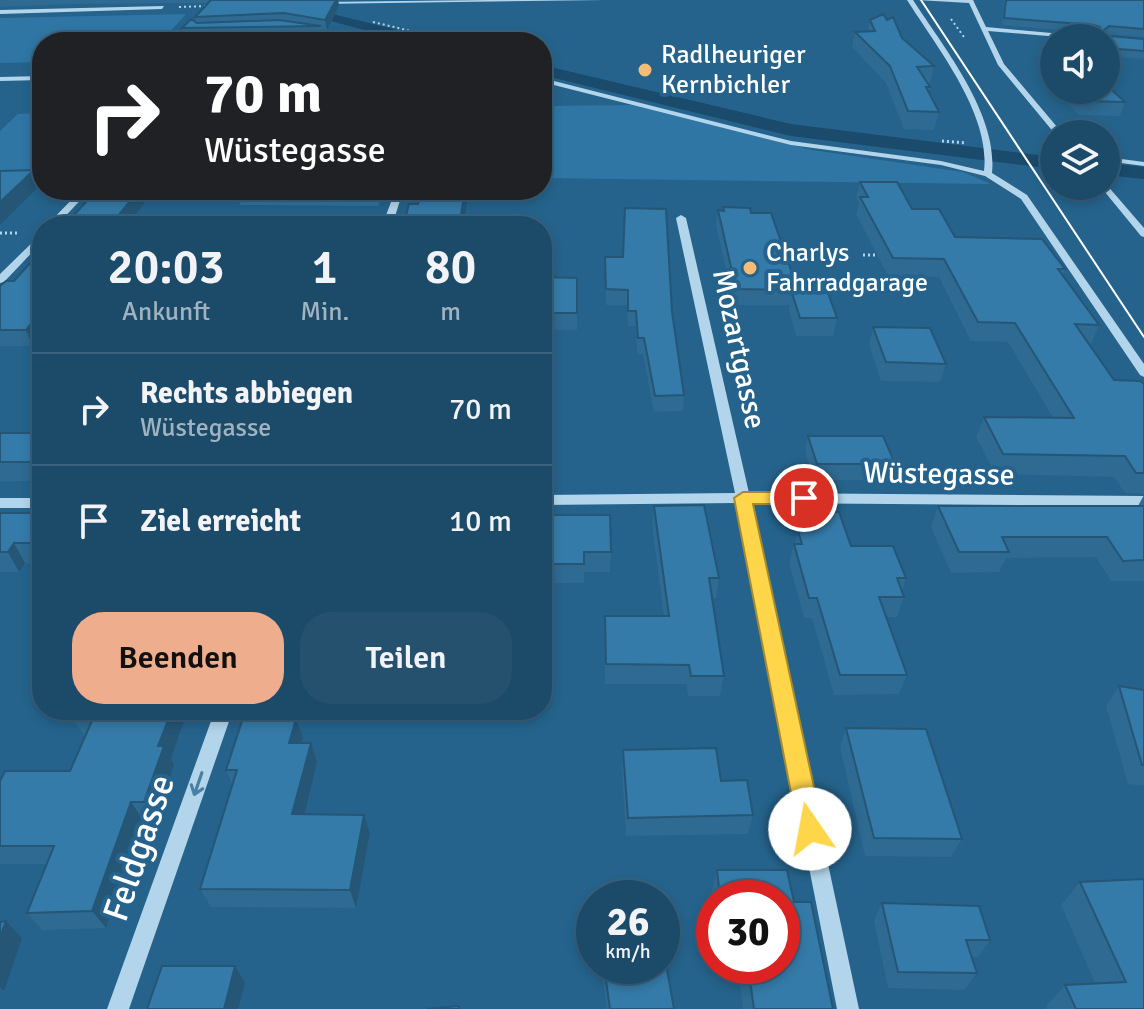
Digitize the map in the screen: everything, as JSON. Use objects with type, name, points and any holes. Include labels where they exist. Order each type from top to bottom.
[{"type":"street","points":[[94,9],[105,0]]},
{"type":"street","points":[[315,4],[601,0]]},
{"type":"street","points":[[910,0],[984,122],[990,169]]},
{"type":"street","points":[[920,0],[971,1],[1001,65],[1047,120]]},
{"type":"street","points":[[0,12],[162,7]]},
{"type":"street","points":[[292,29],[314,32]]},
{"type":"street","points":[[984,29],[1040,34]]},
{"type":"street","points":[[0,79],[32,78]]},
{"type":"street","points":[[552,83],[791,143],[990,169],[1024,197],[1144,373]]},
{"type":"street","points":[[1120,161],[1144,164]]},
{"type":"street","points":[[61,216],[76,200]]},
{"type":"street","points":[[1116,200],[1144,234]]},
{"type":"street","name":"Mozartgasse","points":[[681,218],[743,498],[848,1009]]},
{"type":"street","points":[[0,280],[32,246]]},
{"type":"street","name":"Wüstegasse","points":[[552,500],[1144,501]]},
{"type":"street","points":[[0,503],[32,503]]},
{"type":"street","name":"Feldgasse","points":[[118,1009],[220,720]]},
{"type":"path","points":[[162,7],[214,6]]},
{"type":"path","points":[[935,141],[989,147]]},
{"type":"path","points":[[863,255],[893,255]]},
{"type":"shaded area","points":[[186,14],[170,32],[32,32],[32,62],[0,63],[0,18]]},
{"type":"shaded area","points":[[632,105],[812,150],[963,172],[991,184],[552,178],[552,106]]},
{"type":"shaded area","points":[[32,113],[32,181],[0,182],[0,131],[18,114]]},
{"type":"shaded area","points":[[242,200],[380,200],[378,206],[239,205]]},
{"type":"building","points":[[211,0],[336,0],[325,20],[284,13],[195,17]]},
{"type":"building","points":[[1006,0],[1144,0],[1144,29],[1120,27],[1120,24],[1004,18]]},
{"type":"building","points":[[883,14],[887,20],[893,17],[902,38],[934,66],[917,67],[930,87],[926,87],[939,112],[908,111],[890,66],[855,32],[875,31],[870,20]]},
{"type":"building","points":[[191,19],[197,23],[279,20],[321,26],[182,28]]},
{"type":"building","points":[[1120,37],[1144,39],[1144,51],[1120,49]]},
{"type":"building","points":[[32,170],[0,202],[0,171]]},
{"type":"building","points":[[860,182],[897,182],[912,209],[939,209],[955,237],[1042,239],[1065,269],[1058,269],[1099,325],[1075,324],[1114,380],[1140,381],[1144,384],[1144,473],[1136,473],[1125,456],[1003,454],[984,417],[1074,418],[1015,323],[978,322],[944,259],[893,258],[860,197],[868,197]]},
{"type":"building","points":[[88,200],[131,200],[118,216],[73,216]]},
{"type":"building","points":[[419,200],[463,200],[461,216],[406,216],[409,204],[418,204]]},
{"type":"building","points":[[723,207],[750,208],[751,213],[771,213],[798,290],[736,289],[718,210],[724,211]]},
{"type":"building","points":[[625,208],[666,209],[672,312],[684,395],[655,396],[644,338],[638,338],[636,311],[628,311],[628,290],[606,289],[605,257],[623,257]]},
{"type":"building","points":[[32,261],[32,323],[26,330],[0,330],[0,286],[6,281],[14,281]]},
{"type":"building","points":[[552,277],[577,278],[577,313],[552,313]]},
{"type":"building","points":[[792,293],[828,293],[837,318],[800,318]]},
{"type":"building","points":[[873,327],[930,328],[946,364],[886,362]]},
{"type":"building","points":[[0,433],[32,433],[32,462],[0,462]]},
{"type":"building","points":[[808,436],[883,436],[895,464],[817,464]]},
{"type":"building","points":[[704,505],[719,578],[709,578],[724,676],[691,676],[689,665],[606,664],[605,616],[669,616],[654,506]]},
{"type":"building","points":[[938,506],[1144,506],[1144,560],[1123,561],[1107,537],[1002,537],[1009,552],[959,552]]},
{"type":"building","points":[[801,512],[839,512],[851,546],[893,546],[906,578],[897,578],[904,597],[879,597],[907,675],[840,675],[817,598],[809,598],[794,544],[802,544],[798,531],[807,530]]},
{"type":"building","points":[[0,513],[32,513],[32,543],[14,543],[8,552],[0,552]]},
{"type":"building","points":[[552,515],[610,515],[611,552],[584,552],[584,564],[552,564]]},
{"type":"building","points":[[1119,686],[1144,690],[1144,765],[1142,765]]},
{"type":"building","points":[[92,720],[168,720],[158,746],[164,746],[144,802],[131,802],[92,911],[27,913],[54,846],[0,846],[0,781],[5,771],[70,771]]},
{"type":"building","points":[[242,720],[296,720],[289,743],[311,743],[292,814],[364,815],[350,890],[200,889],[237,770],[226,770]]},
{"type":"building","points":[[846,728],[926,729],[962,839],[874,838]]},
{"type":"building","points":[[716,748],[721,781],[747,780],[753,815],[628,818],[623,750]]},
{"type":"building","points":[[717,870],[787,870],[789,880],[718,880]]},
{"type":"building","points":[[1144,879],[1144,1009],[1076,1009],[1065,985],[1126,982],[1080,882]]},
{"type":"building","points":[[800,902],[811,902],[833,1009],[754,1009],[751,984],[800,984]]},
{"type":"building","points":[[882,903],[979,906],[990,940],[966,940],[977,973],[898,972]]},
{"type":"building","points":[[6,921],[0,937],[0,922]]},
{"type":"building","points":[[162,966],[235,966],[224,1009],[147,1009]]},
{"type":"building","points":[[607,984],[670,984],[674,1009],[610,1009]]},
{"type":"building","points":[[459,1006],[459,1009],[426,1009]]},
{"type":"waterway","points":[[258,0],[388,32]]},
{"type":"waterway","points":[[552,72],[791,130],[1040,161]]},
{"type":"waterway","points":[[1120,170],[1144,173]]},
{"type":"tram line","points":[[921,0],[1144,337]]},
{"type":"place","name":"Radlheuriger Kernbichler","points":[[645,70]]},
{"type":"place","name":"Charlys Fahrradgarage","points":[[750,268]]},
{"type":"route","points":[[804,498],[743,498],[810,829]]}]
